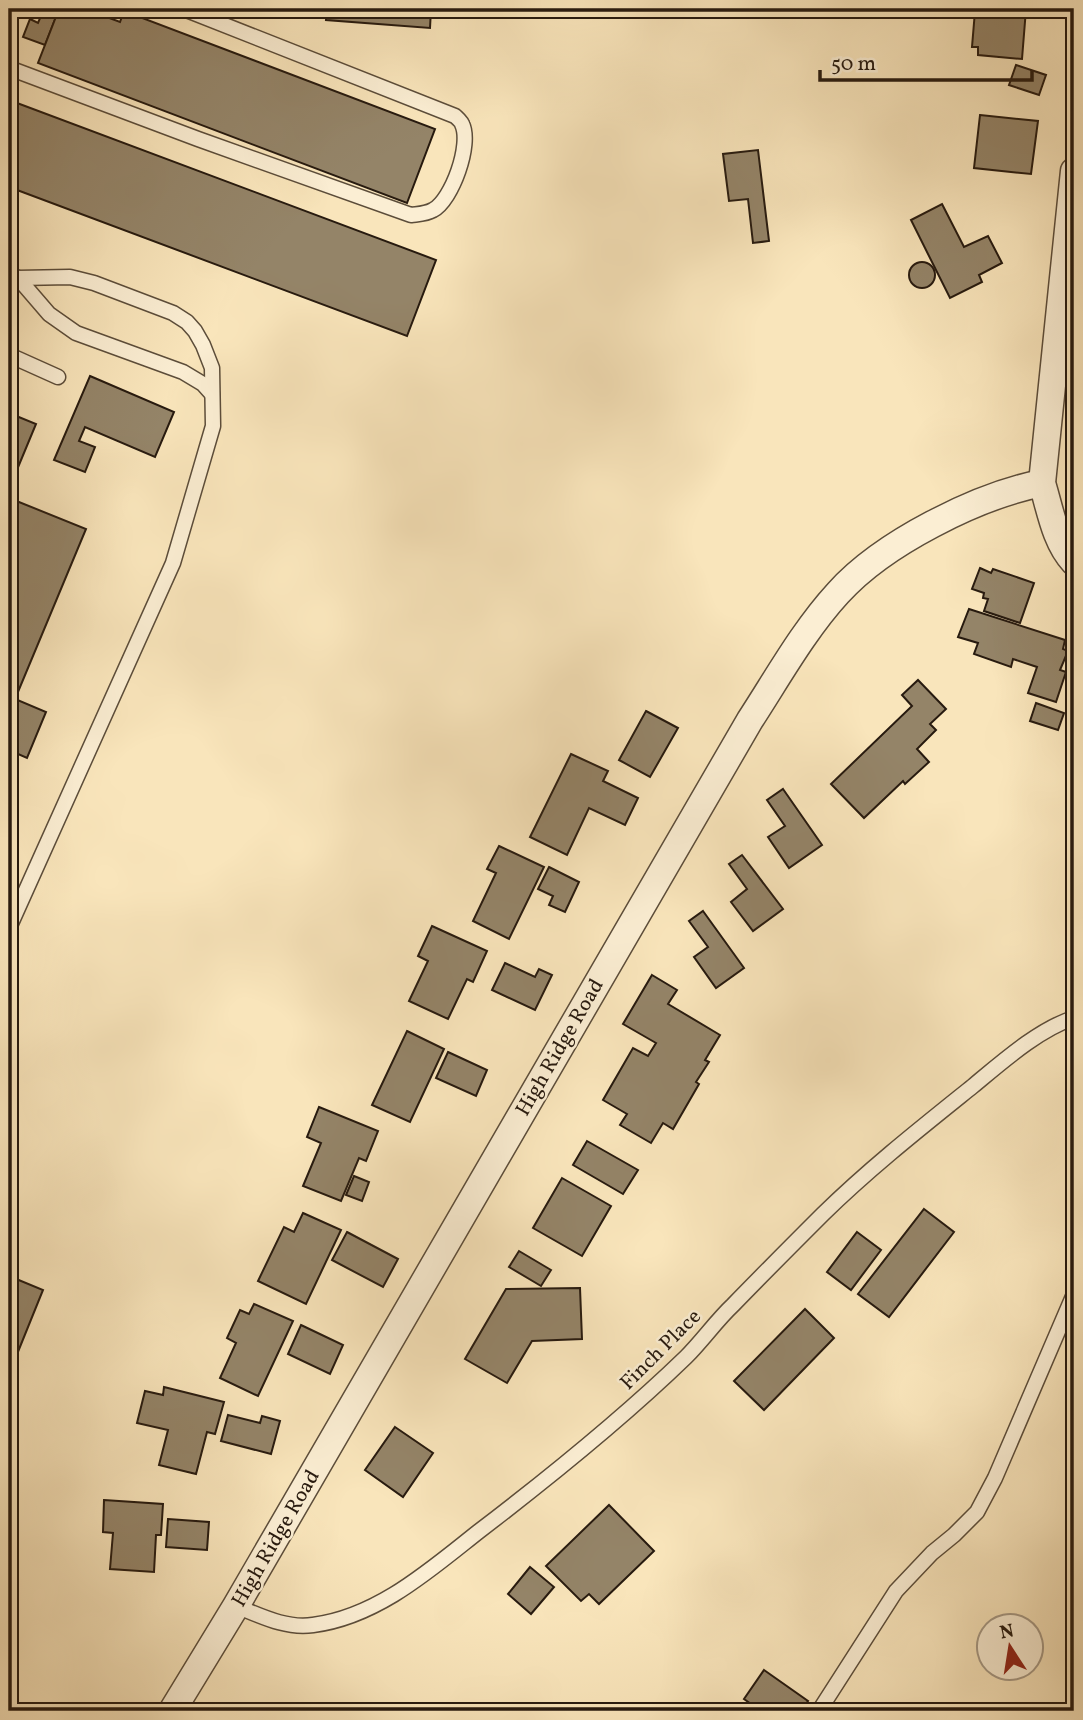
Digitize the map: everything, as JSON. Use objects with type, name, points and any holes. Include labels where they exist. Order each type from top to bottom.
[{"type":"street","points":[[1074,171],[1042,483],[1054,525],[1068,556],[1074,562]]},
{"type":"street","name":"High Ridge Road","points":[[172,1711],[236,1606],[750,720],[815,621],[839,592],[891,547],[985,499],[1042,483]]},
{"type":"lane","points":[[9,68],[411,215],[434,210],[444,200],[454,182],[466,145],[462,123],[455,116],[184,9]]},
{"type":"lane","points":[[9,928],[173,564],[213,426],[212,368],[195,331],[173,313],[94,283],[70,277],[13,276]]},
{"type":"lane","points":[[13,276],[49,314],[76,333],[183,372],[203,384],[212,394]]},
{"type":"lane","points":[[9,355],[58,377]]},
{"type":"lane","name":"Finch Place","points":[[236,1606],[277,1622],[300,1626],[314,1625],[363,1611],[415,1581],[577,1456],[687,1356],[732,1306],[825,1212],[891,1154],[997,1066],[1057,1023],[1074,1018]]},
{"type":"lane","points":[[819,1711],[896,1591],[977,1512],[995,1478],[1074,1294]]},
{"type":"building","points":[[44,9],[59,9],[45,45],[23,37],[30,19],[38,23]]},
{"type":"building","points":[[59,9],[85,9],[120,22],[124,11],[435,129],[407,203],[38,63]]},
{"type":"building","points":[[327,9],[431,9],[430,28],[326,20]]},
{"type":"building","points":[[984,9],[1026,9],[1022,59],[978,55],[978,47],[972,47],[975,11],[984,12]]},
{"type":"building","points":[[1016,65],[1046,75],[1039,95],[1009,85]]},
{"type":"building","points":[[9,100],[436,260],[407,336],[9,187]]},
{"type":"building","points":[[980,115],[1038,121],[1031,174],[974,168]]},
{"type":"building","points":[[758,150],[769,241],[753,243],[748,199],[729,201],[723,154]]},
{"type":"building","points":[[942,204],[964,247],[988,236],[1002,263],[979,275],[982,282],[950,298],[911,220]]},
{"type":"building","points":[[922,262],[931,266],[935,275],[931,284],[922,288],[913,284],[909,275],[913,266]]},
{"type":"building","points":[[90,376],[174,412],[155,457],[85,427],[79,441],[95,447],[85,472],[54,460]]},
{"type":"building","points":[[9,413],[36,424],[9,489]]},
{"type":"building","points":[[9,498],[86,529],[15,699],[46,712],[27,758],[9,750]]},
{"type":"building","points":[[980,568],[991,573],[993,569],[1034,583],[1020,623],[984,611],[988,599],[983,598],[984,593],[972,589]]},
{"type":"building","points":[[969,609],[1065,640],[1063,649],[1068,651],[1060,670],[1066,672],[1056,702],[1028,693],[1037,667],[1013,659],[1011,667],[974,654],[978,643],[958,637]]},
{"type":"building","points":[[918,680],[946,709],[930,724],[936,730],[917,749],[929,762],[905,784],[903,781],[864,818],[831,784],[912,706],[902,695]]},
{"type":"building","points":[[1036,703],[1064,713],[1058,730],[1030,721]]},
{"type":"building","points":[[646,711],[678,728],[650,777],[619,760]]},
{"type":"building","points":[[571,754],[608,771],[603,781],[638,798],[625,825],[589,808],[567,855],[530,837]]},
{"type":"building","points":[[783,789],[822,845],[789,868],[768,837],[785,826],[767,800]]},
{"type":"building","points":[[499,846],[544,867],[509,939],[473,921],[496,873],[487,869]]},
{"type":"building","points":[[742,855],[783,909],[753,931],[731,902],[747,889],[729,864]]},
{"type":"building","points":[[549,867],[579,882],[565,912],[549,905],[553,896],[538,889]]},
{"type":"building","points":[[703,911],[744,968],[716,988],[694,957],[708,947],[689,921]]},
{"type":"building","points":[[432,926],[487,951],[473,982],[467,979],[448,1019],[409,1001],[428,961],[418,956]]},
{"type":"building","points":[[505,963],[535,977],[539,969],[552,975],[535,1010],[492,990]]},
{"type":"building","points":[[652,975],[677,990],[668,1004],[720,1035],[705,1060],[709,1062],[696,1082],[699,1084],[673,1129],[663,1123],[651,1143],[620,1125],[627,1114],[603,1100],[633,1048],[648,1056],[656,1043],[623,1024]]},
{"type":"building","points":[[407,1031],[444,1049],[410,1122],[372,1105]]},
{"type":"building","points":[[448,1052],[487,1070],[476,1096],[436,1078]]},
{"type":"building","points":[[319,1107],[378,1131],[366,1161],[359,1158],[341,1201],[303,1186],[321,1143],[307,1137]]},
{"type":"building","points":[[587,1141],[638,1170],[623,1194],[573,1165]]},
{"type":"building","points":[[354,1176],[369,1182],[362,1201],[346,1195]]},
{"type":"building","points":[[562,1178],[611,1206],[582,1256],[533,1228]]},
{"type":"building","points":[[924,1209],[954,1232],[889,1317],[858,1294]]},
{"type":"building","points":[[303,1213],[341,1230],[306,1304],[258,1281],[284,1227],[294,1232]]},
{"type":"building","points":[[347,1232],[398,1259],[383,1287],[332,1260]]},
{"type":"building","points":[[857,1232],[881,1250],[851,1290],[827,1272]]},
{"type":"building","points":[[519,1251],[551,1270],[541,1286],[509,1267]]},
{"type":"building","points":[[9,1276],[43,1290],[9,1374]]},
{"type":"building","points":[[580,1288],[582,1339],[532,1341],[507,1383],[465,1359],[506,1289]]},
{"type":"building","points":[[254,1304],[293,1321],[258,1396],[220,1378],[236,1343],[227,1338],[240,1310],[249,1314]]},
{"type":"building","points":[[805,1309],[834,1338],[764,1410],[734,1381]]},
{"type":"building","points":[[301,1325],[343,1345],[330,1374],[288,1354]]},
{"type":"building","points":[[164,1387],[224,1402],[215,1434],[207,1432],[196,1474],[159,1465],[168,1430],[137,1423],[145,1391],[163,1395]]},
{"type":"building","points":[[228,1415],[260,1423],[262,1416],[280,1421],[271,1454],[221,1441]]},
{"type":"building","points":[[395,1427],[433,1453],[403,1497],[365,1470]]},
{"type":"building","points":[[104,1500],[163,1504],[161,1535],[156,1535],[154,1572],[110,1569],[113,1533],[103,1532]]},
{"type":"building","points":[[609,1505],[654,1551],[599,1604],[589,1594],[581,1601],[546,1566]]},
{"type":"building","points":[[168,1519],[209,1522],[207,1550],[166,1547]]},
{"type":"building","points":[[530,1567],[554,1587],[531,1614],[508,1594]]},
{"type":"building","points":[[764,1670],[808,1701],[801,1711],[761,1711],[744,1699]]}]
